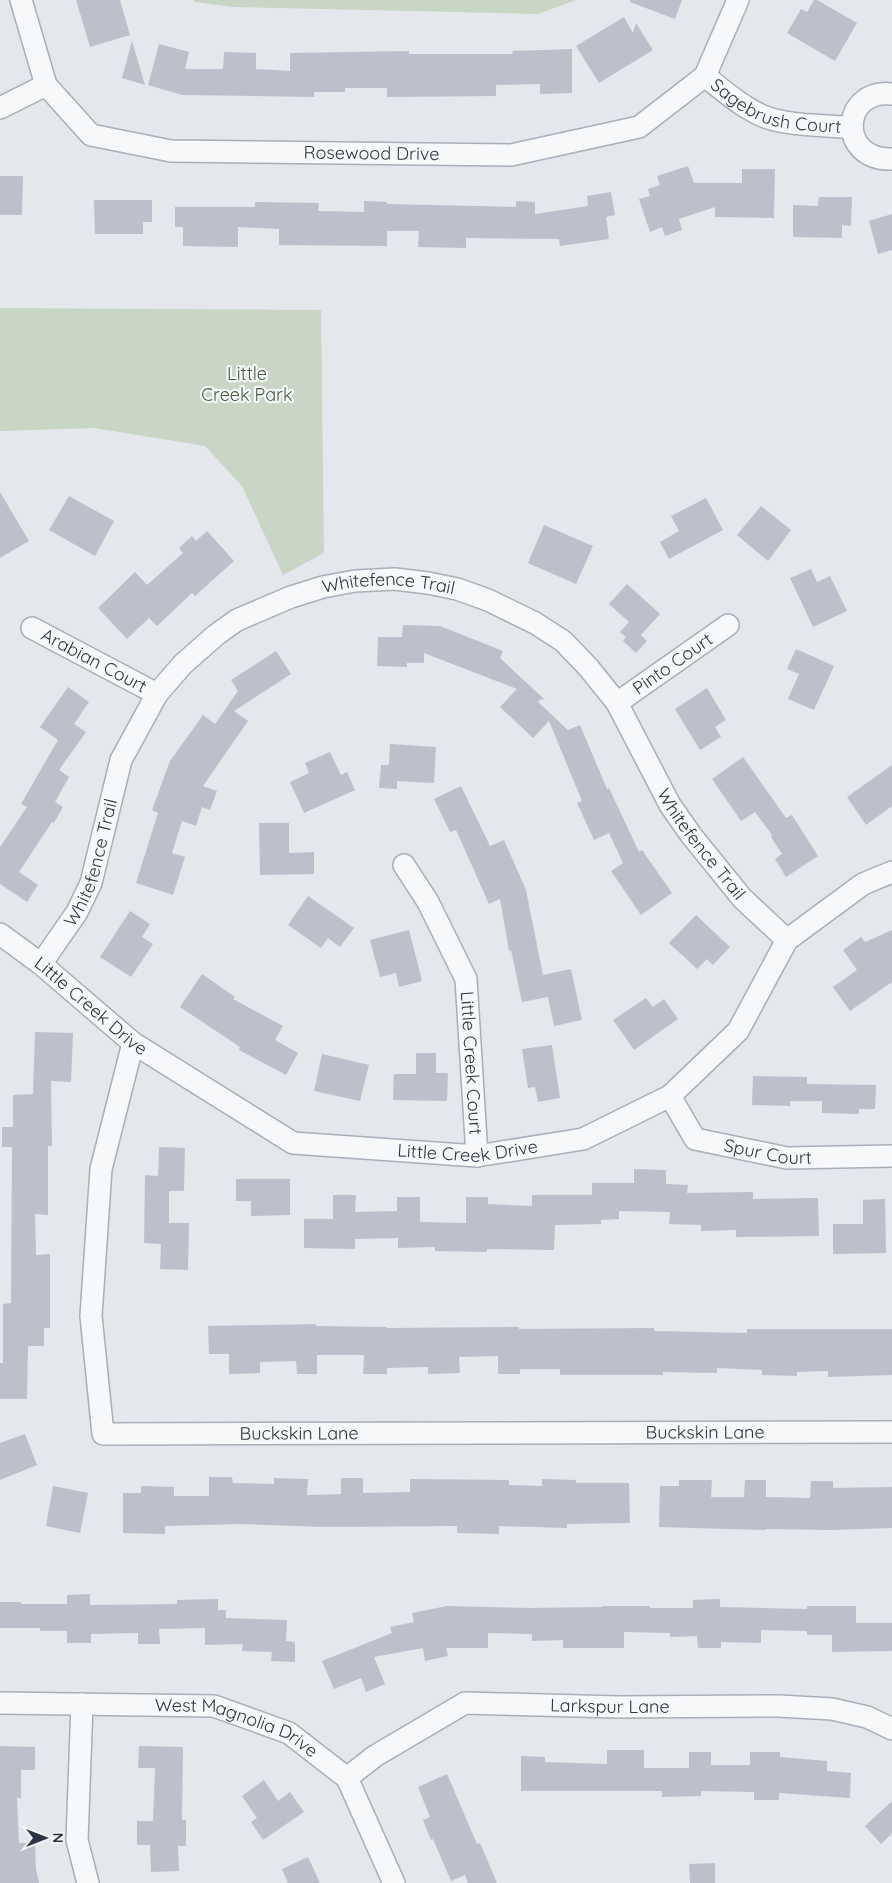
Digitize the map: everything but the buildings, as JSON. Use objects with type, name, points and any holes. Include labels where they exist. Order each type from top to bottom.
[{"type":"street","name":"Rosewood Drive","points":[[21,0],[46,85],[92,135],[172,151],[512,155],[639,127],[705,76],[738,0]]},
{"type":"street","name":"Sagebrush Court","points":[[705,76],[741,104],[764,117],[782,121],[852,128]]},
{"type":"street","points":[[0,108],[46,85]]},
{"type":"street","name":"Sagebrush Court","points":[[892,94],[874,95],[864,100],[853,117],[852,128],[854,139],[860,149],[881,160],[892,159]]},
{"type":"street","name":"Whitefence Trail","points":[[42,964],[77,912],[91,884],[121,760],[157,694],[183,664],[216,635],[237,620],[292,597],[323,587],[355,581],[394,579],[457,589],[488,600],[535,623],[563,641],[588,667],[617,703],[670,804],[691,835],[742,898],[787,940]]},
{"type":"street","name":"Pinto Court","points":[[617,703],[728,625]]},
{"type":"street","name":"Arabian Court","points":[[32,628],[157,694]]},
{"type":"street","name":"Little Creek Court","points":[[404,865],[428,902],[466,979],[477,1156]]},
{"type":"street","name":"Little Creek Drive","points":[[0,934],[42,964],[133,1043],[293,1143],[477,1156],[583,1140],[670,1096],[738,1031],[787,940],[863,884],[892,872]]},
{"type":"street","name":"Buckskin Lane","points":[[133,1043],[101,1169],[91,1316],[103,1434],[892,1432]]},
{"type":"street","name":"Spur Court","points":[[670,1096],[695,1140],[787,1158],[892,1156]]},
{"type":"street","name":"West Magnolia Drive","points":[[0,1703],[214,1706],[289,1733],[347,1778],[394,1883]]},
{"type":"street","name":"Larkspur Lane","points":[[347,1778],[375,1756],[464,1703],[618,1707],[779,1706],[832,1709],[867,1717],[892,1729]]},
{"type":"street","points":[[82,1704],[77,1840],[88,1883]]},
{"type":"green space","points":[[193,0],[576,0],[538,14],[234,7],[194,2]]},
{"type":"green space","name":"Little Creek Park","points":[[0,308],[321,310],[324,553],[283,575],[242,486],[205,446],[94,428],[0,431]]}]
